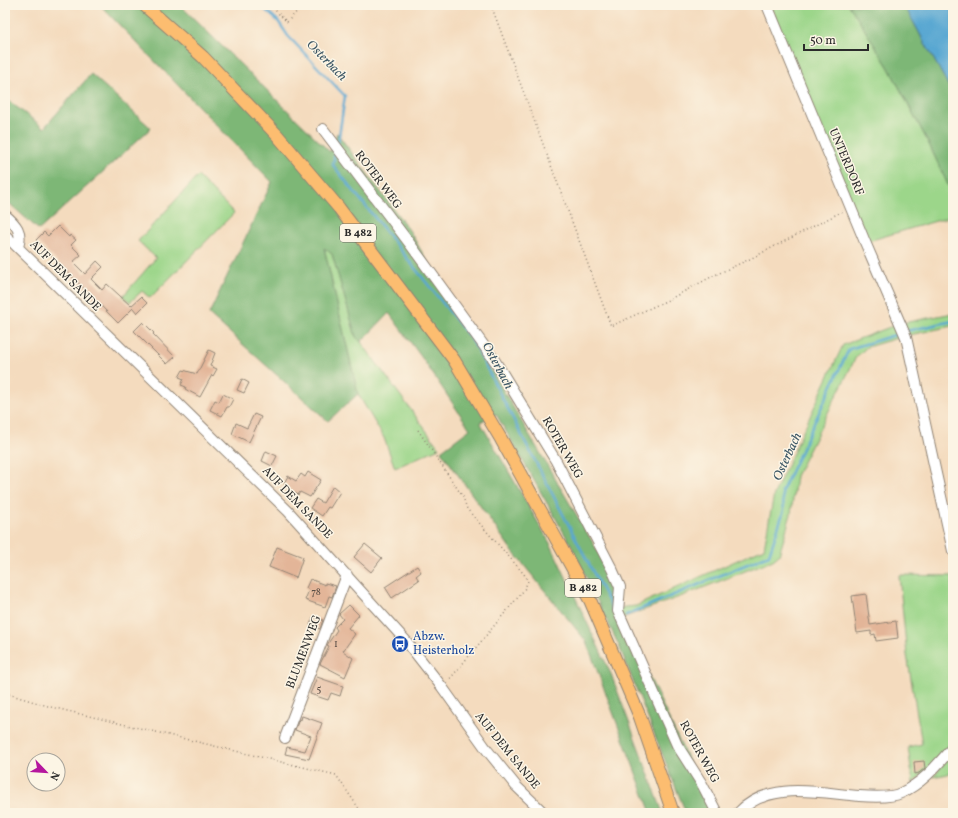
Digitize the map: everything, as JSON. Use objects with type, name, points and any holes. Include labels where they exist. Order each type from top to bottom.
[{"type":"main road","name":"B 482","points":[[144,5],[203,57],[277,135],[339,208],[454,360],[509,452],[590,600],[640,717],[673,813]]},
{"type":"street","name":"UNTERDORF","points":[[767,5],[905,332],[953,551]]},
{"type":"street","name":"ROTER WEG","points":[[323,129],[410,244],[495,361],[556,461],[620,587],[618,611],[677,745],[702,784],[717,813]]},
{"type":"street","points":[[5,215],[16,225],[20,240],[18,248]]},
{"type":"street","name":"AUF DEM SANDE","points":[[5,235],[278,501],[406,641],[442,687],[486,750],[516,786],[544,813]]},
{"type":"street","name":"BLUMENWEG","points":[[285,738],[347,576]]},
{"type":"street","points":[[738,813],[744,806],[765,795],[783,792],[807,790],[869,797],[900,793],[927,777],[953,747]]},
{"type":"path","points":[[270,5],[287,22],[303,5]]},
{"type":"path","points":[[491,5],[611,326],[668,300],[851,207]]},
{"type":"path","points":[[418,430],[463,496],[467,509],[524,574],[528,581],[524,590],[442,687]]},
{"type":"path","points":[[5,693],[51,708],[336,776],[362,813]]},
{"type":"green space","points":[[100,5],[180,5],[330,152],[337,133],[409,230],[613,577],[617,608],[713,813],[686,813],[619,646],[571,545],[496,414],[480,422],[551,545],[611,674],[663,813],[651,813],[586,641],[513,552],[441,451],[470,429],[422,358],[389,313],[361,342],[356,337],[332,254],[324,248],[358,394],[328,421],[209,314],[272,182]]},
{"type":"green space","points":[[770,5],[849,5],[889,68],[927,140],[948,185],[953,190],[953,216],[865,242]]},
{"type":"green space","points":[[849,5],[904,5],[953,94],[953,190],[948,185],[927,140],[889,68]]},
{"type":"green space","points":[[91,74],[151,128],[39,230],[5,201],[5,98],[44,128]]},
{"type":"green space","points":[[198,176],[234,213],[150,298],[142,291],[130,302],[123,296],[156,258],[138,241]]},
{"type":"green space","points":[[324,247],[332,254],[356,337],[439,448],[395,468],[384,438],[358,394]]},
{"type":"green space","points":[[953,313],[953,326],[904,336],[867,347],[856,357],[796,476],[791,514],[779,555],[773,560],[685,595],[619,619],[617,608],[636,606],[764,548],[774,494],[843,345],[898,324]]},
{"type":"green space","points":[[899,575],[953,576],[953,746],[913,783],[908,747],[922,744],[907,655]]},
{"type":"green space","points":[[953,753],[953,773],[933,777]]},
{"type":"water","points":[[904,5],[953,5],[953,94]]},
{"type":"building","points":[[58,226],[69,237],[70,235],[76,240],[71,245],[81,255],[73,262],[85,274],[97,261],[103,267],[91,279],[102,290],[107,284],[131,306],[141,297],[147,303],[137,313],[133,308],[118,323],[36,240],[44,232],[48,236]]},
{"type":"building","points":[[143,322],[175,357],[167,364],[134,331]]},
{"type":"building","points":[[209,350],[215,353],[210,366],[217,369],[200,397],[185,389],[186,387],[181,385],[184,379],[179,377],[183,370],[197,374]]},
{"type":"building","points":[[242,379],[249,383],[244,393],[237,390]]},
{"type":"building","points":[[223,394],[233,399],[222,416],[210,410],[215,400],[219,402]]},
{"type":"building","points":[[254,414],[261,417],[249,442],[232,434],[236,423],[247,428]]},
{"type":"building","points":[[266,451],[277,456],[272,466],[262,461]]},
{"type":"building","points":[[308,472],[321,480],[310,497],[300,492],[298,495],[284,483],[288,476],[296,481],[301,474],[305,477]]},
{"type":"building","points":[[333,486],[340,492],[330,508],[328,507],[322,516],[310,508],[316,499],[323,503]]},
{"type":"building","points":[[365,544],[382,558],[371,572],[354,557]]},
{"type":"building","points":[[277,547],[303,557],[296,578],[269,567]]},
{"type":"building","points":[[417,566],[421,572],[416,576],[419,580],[392,598],[385,587]]},
{"type":"building","points":[[310,579],[325,585],[325,583],[336,586],[332,597],[329,596],[325,607],[305,600],[309,590],[306,588]]},
{"type":"building","points":[[866,594],[870,625],[896,621],[898,638],[876,641],[875,634],[871,635],[871,631],[857,633],[852,596]]},
{"type":"building","points":[[349,605],[359,615],[348,628],[355,634],[343,651],[353,658],[345,677],[320,664],[329,646],[327,645],[337,630],[335,627],[343,619],[339,614]]},
{"type":"building","points":[[313,617],[323,620],[320,629],[310,625]]},
{"type":"building","points":[[317,677],[343,686],[340,696],[331,693],[328,700],[310,694]]},
{"type":"building","points":[[302,716],[322,723],[309,759],[285,754],[287,747],[305,751],[311,736],[295,730],[299,719],[301,720]]},
{"type":"building","points":[[924,761],[925,768],[919,773],[915,774],[914,762]]},
{"type":"waterway","name":"Osterbach","points":[[260,5],[278,21],[288,36],[345,96],[338,143]]},
{"type":"waterway","name":"Osterbach","points":[[335,151],[333,165],[472,340],[614,612]]},
{"type":"waterway","name":"Osterbach","points":[[906,331],[953,321]]},
{"type":"waterway","name":"Osterbach","points":[[626,615],[769,555],[784,510],[782,491],[849,349],[901,333]]},
{"type":"place","name":"Abzw. Heisterholz","points":[[400,644]]}]
